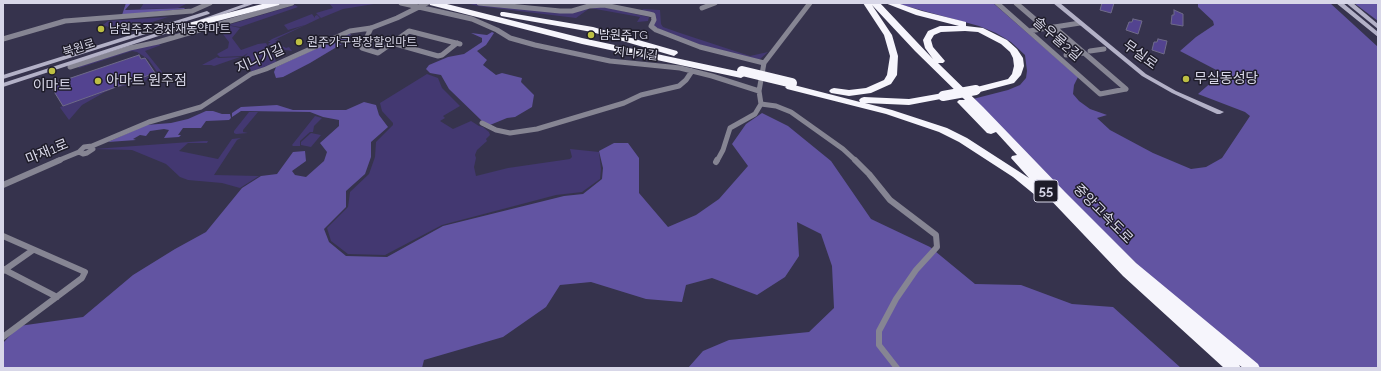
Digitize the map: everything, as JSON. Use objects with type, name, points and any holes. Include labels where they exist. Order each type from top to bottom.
[{"type":"highway","points":[[168,32],[276,3]]},
{"type":"highway","points":[[432,3],[582,41],[741,73],[848,97],[909,102],[945,98]]},
{"type":"highway","points":[[450,3],[593,30],[741,73]]},
{"type":"highway","points":[[794,85],[854,93],[868,91],[888,82],[894,66],[892,46],[888,35],[867,3]]},
{"type":"highway","name":"중앙고속도로","points":[[867,3],[1127,273],[1234,368]]},
{"type":"highway","name":"중앙고속도로","points":[[875,3],[918,49],[980,109],[1061,195],[1132,266],[1252,368]]},
{"type":"highway","points":[[848,101],[892,105],[912,104],[1004,87],[1015,83],[1022,77],[1024,67],[1023,57],[1002,38],[981,29],[919,13],[889,3]]},
{"type":"highway","points":[[977,91],[1011,81],[1016,75],[1019,66],[1018,58],[1014,51],[995,36],[980,30],[952,28],[940,29],[931,33],[927,40],[929,48],[980,109]]},
{"type":"highway","points":[[794,85],[917,121],[963,140],[1018,174],[1090,236]]},
{"type":"street","points":[[3,39],[65,21],[192,11],[210,3]]},
{"type":"street","name":"북원로","points":[[3,77],[38,69],[238,3]]},
{"type":"street","name":"북원로","points":[[3,85],[38,69],[69,65],[253,3]]},
{"type":"street","points":[[69,65],[158,42],[292,3]]},
{"type":"street","name":"지니기길","points":[[401,3],[472,19],[497,30],[510,38],[535,45],[610,62],[680,68],[760,91]]},
{"type":"street","name":"지니기길","points":[[79,152],[84,147],[92,146],[149,122],[201,107],[251,74],[266,69],[350,31],[370,28],[432,3]]},
{"type":"street","points":[[479,3],[560,11],[572,11],[595,5],[615,5],[653,15],[654,20],[651,26],[656,30],[700,47],[764,63]]},
{"type":"street","points":[[702,8],[714,3]]},
{"type":"street","points":[[716,162],[723,150],[730,128],[755,114],[761,104],[760,91],[764,63],[810,3]]},
{"type":"street","name":"솔우물2길","points":[[997,3],[1100,94],[1126,89],[1054,27]]},
{"type":"street","points":[[1016,3],[1045,28]]},
{"type":"street","name":"무실로","points":[[1056,3],[1144,75],[1174,92],[1220,112]]},
{"type":"street","points":[[1339,3],[1378,35]]},
{"type":"street","points":[[1348,3],[1378,27]]},
{"type":"street","points":[[1029,31],[1080,23]]},
{"type":"street","points":[[370,28],[362,48],[378,53],[392,43],[409,31],[459,44],[438,56],[392,43]]},
{"type":"street","points":[[1090,51],[1104,49]]},
{"type":"street","points":[[1066,55],[1082,53]]},
{"type":"street","points":[[482,123],[496,130],[510,133],[537,129],[624,103],[641,95],[679,86],[686,80],[692,71]]},
{"type":"street","points":[[761,104],[776,106],[791,112],[843,149],[869,174],[890,200],[936,235],[937,247],[916,270],[896,299],[879,331],[878,345],[897,368]]},
{"type":"street","name":"마재1로","points":[[3,186],[15,179],[79,152]]},
{"type":"street","points":[[3,236],[85,272],[82,278],[4,333]]},
{"type":"street","points":[[33,250],[4,270],[56,297]]},
{"type":"shaded area","points":[[126,3],[131,3],[125,10],[185,8],[122,15]]},
{"type":"shaded area","points":[[144,3],[188,3],[178,8],[140,9]]},
{"type":"shaded area","points":[[329,3],[380,3],[343,9],[321,18],[316,13],[333,8]]},
{"type":"shaded area","points":[[466,3],[560,12],[595,5],[649,17],[648,21],[637,22],[640,17],[590,8],[576,18],[478,6]]},
{"type":"shaded area","points":[[895,3],[993,3],[1078,77],[1074,85],[1073,94],[1079,101],[1090,109],[1107,115],[1097,118],[1110,130],[1153,153],[1191,169],[1206,167],[1222,158],[1250,116],[1245,112],[1198,94],[1222,73],[1180,51],[1196,37],[1214,25],[1213,21],[1198,7],[1198,3],[1330,3],[1378,47],[1378,368],[1243,368],[969,100],[1008,90],[1020,85],[1026,78],[1027,71],[1025,55],[1011,42],[996,33],[979,26]]},
{"type":"shaded area","points":[[1354,3],[1378,3],[1378,21]]},
{"type":"shaded area","points":[[295,5],[298,7],[240,27],[228,25]]},
{"type":"shaded area","points":[[644,9],[660,10],[661,24],[663,27],[680,33],[750,56],[768,52],[760,59],[755,59],[714,50],[653,26],[654,15],[639,11]]},
{"type":"shaded area","points":[[312,14],[315,18],[317,15],[320,18],[274,40],[279,39],[275,42],[286,48],[289,47],[292,51],[268,44],[271,42],[268,42],[272,39],[305,25],[288,30],[284,25]]},
{"type":"shaded area","points":[[168,17],[114,34],[109,27],[103,25],[108,21]]},
{"type":"shaded area","points":[[227,25],[240,28],[232,38],[241,50],[266,43],[277,63],[252,72],[249,67],[251,62],[245,56],[248,53],[243,56],[220,57],[217,54],[228,48],[229,42],[219,29]]},
{"type":"shaded area","points":[[492,32],[494,33],[486,45],[477,51],[487,60],[483,65],[496,75],[502,73],[522,78],[521,82],[534,95],[532,107],[515,117],[507,118],[490,125],[482,121],[449,89],[441,75],[430,73],[426,69],[429,65],[448,57],[464,54],[482,42],[482,38],[471,33],[487,35]]},
{"type":"shaded area","points":[[351,34],[345,42],[310,63],[283,77],[276,78],[274,72],[276,67],[345,35]]},
{"type":"shaded area","points":[[158,44],[161,45],[145,51],[162,72],[159,75],[139,83],[118,87],[105,92],[82,105],[69,120],[60,107],[158,73],[148,59],[137,52],[132,51],[79,68],[78,67],[111,54]]},
{"type":"shaded area","points":[[217,57],[240,57],[214,66],[202,65]]},
{"type":"shaded area","points":[[427,74],[438,78],[442,88],[460,106],[443,116],[445,118],[440,121],[453,129],[471,121],[489,132],[490,135],[486,139],[487,141],[477,150],[475,155],[476,158],[474,167],[476,176],[508,168],[570,159],[572,157],[570,149],[599,152],[601,169],[600,179],[582,192],[556,195],[442,225],[385,255],[348,254],[331,241],[327,228],[348,207],[350,192],[369,174],[375,157],[376,142],[393,125],[393,123],[382,111],[380,103]]},
{"type":"shaded area","points":[[364,102],[376,105],[379,115],[388,127],[371,142],[371,157],[365,174],[346,191],[346,207],[324,229],[329,242],[346,256],[387,257],[443,226],[564,196],[583,194],[602,179],[603,168],[599,151],[614,143],[628,143],[639,158],[639,193],[668,227],[696,215],[719,199],[748,166],[732,144],[746,124],[762,113],[788,126],[831,161],[871,219],[930,247],[975,284],[1021,285],[1072,304],[1113,307],[1181,368],[688,368],[703,351],[729,340],[809,332],[834,308],[832,266],[821,234],[797,222],[799,256],[785,277],[757,295],[712,278],[686,285],[682,302],[646,299],[591,282],[560,285],[546,307],[503,337],[424,360],[422,368],[3,368],[3,343],[19,326],[83,317],[133,275],[206,232],[242,188],[261,176],[277,174],[293,152],[305,151],[306,161],[292,171],[295,175],[306,177],[324,161],[327,152],[320,143],[339,126],[339,120],[323,117],[310,112],[241,111],[232,117],[232,113],[241,107],[277,105],[293,110],[346,110]]},
{"type":"shaded area","points":[[206,111],[230,114],[231,118],[229,120],[206,121],[201,128],[183,128],[178,135],[181,135],[179,137],[164,138],[169,130],[164,129],[150,131],[146,136],[140,135],[133,139],[136,140],[108,142],[146,125],[171,123],[188,119]]},
{"type":"shaded area","points":[[249,112],[258,112],[243,130],[243,132],[248,133],[234,133],[234,131]]},
{"type":"shaded area","points":[[315,116],[322,118],[314,126],[313,132],[310,132],[300,141],[300,146],[293,146],[292,145]]},
{"type":"shaded area","points":[[311,133],[321,135],[311,147],[301,145],[301,142]]},
{"type":"shaded area","points":[[241,138],[237,140],[214,175],[259,176],[240,188],[222,183],[188,180],[180,177],[166,164],[132,150],[94,149],[208,141],[207,143],[188,143],[179,151],[218,159],[232,139]]},
{"type":"building","points":[[1102,3],[1114,3],[1111,13],[1100,10]]},
{"type":"building","points":[[1174,10],[1183,14],[1183,26],[1171,24]]},
{"type":"building","points":[[1133,19],[1142,21],[1138,34],[1126,30],[1129,22],[1132,22]]},
{"type":"building","points":[[1158,39],[1167,41],[1164,54],[1152,50],[1154,42],[1157,42]]},
{"type":"building","name":"아마트 원주점","points":[[139,55],[141,59],[145,58],[155,73],[63,106],[50,85]]},
{"type":"place","name":"남원주조경자재농약마트","points":[[101,29]]},
{"type":"place","name":"남원주TG","points":[[591,35]]},
{"type":"place","name":"원주가구광장할인마트","points":[[299,42]]},
{"type":"place","name":"이마트","points":[[52,71]]},
{"type":"place","name":"무실동성당","points":[[1186,79]]},
{"type":"place","name":"아마트 원주점","points":[[98,81]]}]
